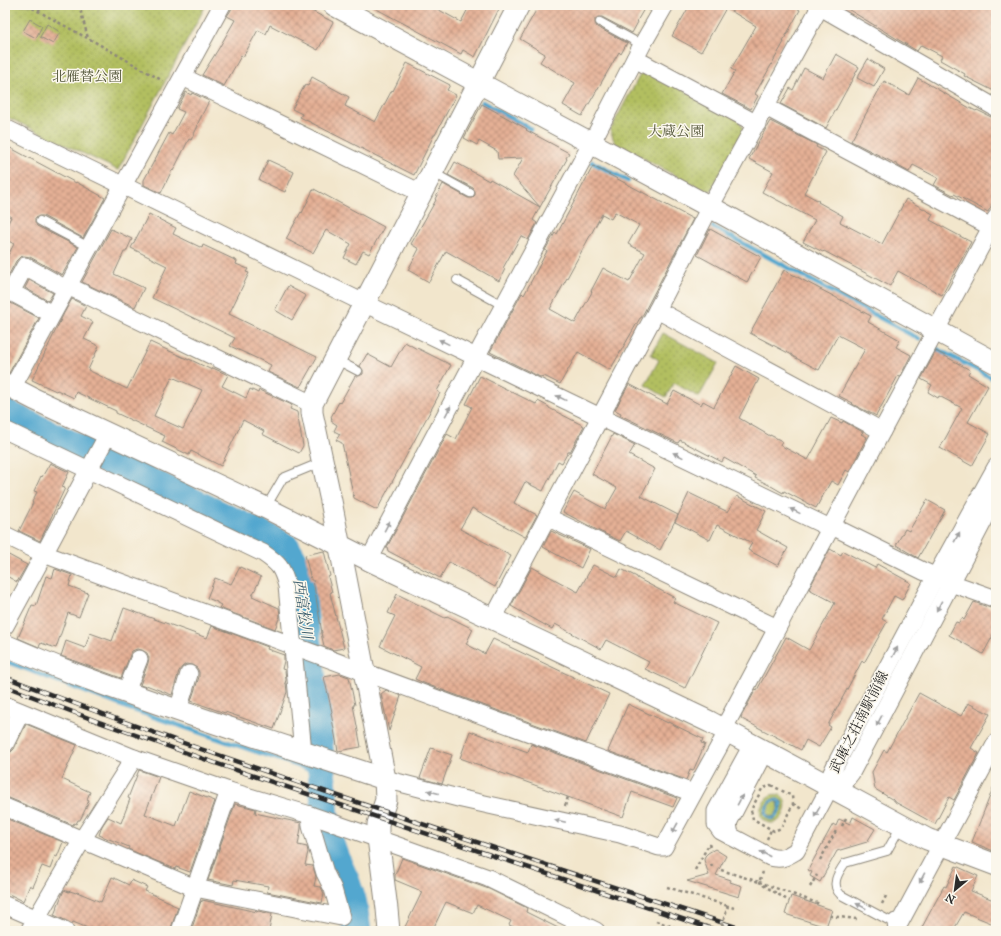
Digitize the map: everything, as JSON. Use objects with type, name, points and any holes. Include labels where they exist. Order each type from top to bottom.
[{"type":"street","points":[[222,5],[67,288],[8,386],[105,440],[266,508],[369,560],[725,731],[927,839],[996,865]]},
{"type":"street","points":[[334,5],[996,363]]},
{"type":"street","points":[[388,931],[388,909],[378,838],[378,824],[386,800],[385,778],[312,413],[312,404],[519,5]]},
{"type":"street","points":[[493,619],[710,207],[757,124],[820,6],[996,108]]},
{"type":"street","points":[[369,560],[591,144],[639,52],[658,7]]},
{"type":"street","points":[[639,52],[757,124]]},
{"type":"street","points":[[180,83],[421,193]]},
{"type":"street","points":[[5,645],[126,692],[385,778],[462,799],[620,834],[659,847],[664,847],[694,793],[777,628],[994,223],[766,107]]},
{"type":"street","points":[[5,128],[600,418],[830,528],[838,529],[923,571],[996,599]]},
{"type":"street","points":[[52,314],[12,292],[25,266],[67,288],[312,404]]},
{"type":"street","points":[[657,310],[882,431]]},
{"type":"street","points":[[5,430],[91,466],[276,561],[284,573],[287,586],[315,756]]},
{"type":"street","points":[[5,626],[105,440]]},
{"type":"street","name":"武庫之荘南駅前線","points":[[996,467],[836,764],[831,775],[830,787],[844,782],[851,773],[996,497]]},
{"type":"street","points":[[547,517],[777,628]]},
{"type":"street","points":[[5,535],[44,554],[298,647],[364,673],[694,793]]},
{"type":"street","points":[[126,692],[138,659]]},
{"type":"street","points":[[178,710],[189,674]]},
{"type":"street","points":[[5,705],[134,758],[229,791],[313,816],[378,838],[488,878],[596,931]]},
{"type":"street","points":[[6,741],[22,712]]},
{"type":"street","points":[[897,926],[996,743]]},
{"type":"street","points":[[759,748],[728,823],[730,836],[770,857],[777,859],[788,856],[796,851],[830,787]]},
{"type":"street","points":[[32,925],[82,840],[134,758]]},
{"type":"street","points":[[180,931],[229,791]]},
{"type":"street","points":[[5,807],[195,888],[341,917],[311,826],[313,816]]},
{"type":"street","points":[[5,905],[32,925],[64,931]]},
{"type":"lane","points":[[600,22],[639,52]]},
{"type":"lane","points":[[432,172],[470,193]]},
{"type":"lane","points":[[40,221],[89,247]]},
{"type":"lane","points":[[457,280],[504,306]]},
{"type":"lane","points":[[335,358],[358,371]]},
{"type":"lane","points":[[266,508],[283,478],[322,462]]},
{"type":"lane","points":[[897,926],[841,895],[837,891],[835,885],[836,879],[845,863],[887,851],[902,825]]},
{"type":"path","points":[[27,5],[88,38],[180,83]]},
{"type":"path","points":[[37,10],[52,5]]},
{"type":"path","points":[[78,5],[88,38]]},
{"type":"path","points":[[771,785],[792,796],[793,804],[781,828],[774,831],[753,819],[751,810],[762,789],[771,785]]},
{"type":"path","points":[[842,826],[844,822]]},
{"type":"path","points":[[820,860],[837,829]]},
{"type":"path","points":[[695,870],[709,844],[711,850]]},
{"type":"path","points":[[721,870],[820,904]]},
{"type":"path","points":[[759,882],[763,872]]},
{"type":"path","points":[[810,887],[817,875]]},
{"type":"path","points":[[759,882],[789,901]]},
{"type":"path","points":[[667,887],[734,908]]},
{"type":"path","points":[[882,904],[886,896]]},
{"type":"path","points":[[720,931],[728,906]]},
{"type":"path","points":[[830,916],[857,919]]},
{"type":"path","points":[[656,921],[686,931]]},
{"type":"green space","name":"北雁替公園","points":[[5,5],[206,5],[118,170],[5,116]]},
{"type":"green space","name":"大蔵公園","points":[[651,72],[739,120],[745,131],[712,190],[706,192],[615,143],[610,130],[640,75]]},
{"type":"green space","points":[[663,333],[718,363],[699,397],[674,383],[666,397],[645,385],[659,360],[651,355]]},
{"type":"green space","points":[[771,795],[778,795],[783,797],[785,801],[786,807],[784,813],[777,822],[767,822],[761,816],[760,813],[762,806]],"holes":[[[770,800],[782,801],[775,819],[763,814]]]},
{"type":"green space","points":[[775,801],[779,804],[778,811],[773,817],[769,816],[767,813],[768,808],[770,804]]},
{"type":"water","points":[[775,798],[781,800],[783,806],[778,816],[770,820],[764,815],[764,810],[766,805]],"holes":[[[774,801],[778,802],[779,807],[775,815],[772,817],[768,815],[768,809],[771,804]]]},
{"type":"building","points":[[232,5],[300,5],[333,22],[318,50],[270,25],[266,34],[258,30],[224,86],[202,75],[235,20],[227,16]]},
{"type":"building","points":[[369,5],[430,5],[461,22],[470,5],[501,5],[475,57],[463,50],[461,54]]},
{"type":"building","points":[[539,5],[637,5],[644,9],[632,33],[602,17],[595,19],[597,27],[627,43],[621,54],[619,52],[582,116],[563,105],[575,83],[540,62],[545,54],[520,39]]},
{"type":"building","points":[[690,5],[791,5],[800,10],[755,94],[758,96],[751,109],[722,94],[735,71],[731,69],[756,26],[726,8],[701,52],[672,36]]},
{"type":"building","points":[[841,5],[996,5],[996,92],[964,76],[965,74],[940,60],[942,56],[921,45],[917,51]]},
{"type":"building","points":[[30,19],[42,26],[36,38],[23,31]]},
{"type":"building","points":[[47,24],[60,32],[53,44],[40,37]]},
{"type":"building","points":[[836,54],[859,67],[826,128],[781,104],[790,88],[793,90],[804,68],[823,78]]},
{"type":"building","points":[[868,59],[884,69],[874,87],[857,78]]},
{"type":"building","points":[[407,63],[450,85],[447,90],[456,95],[414,175],[300,117],[302,114],[292,109],[305,85],[308,86],[312,77],[349,97],[345,106],[375,122]]},
{"type":"building","points":[[918,78],[968,107],[996,118],[996,197],[988,212],[934,185],[938,178],[913,165],[909,172],[851,141],[884,81],[909,95]]},
{"type":"building","points":[[186,92],[191,95],[192,93],[209,101],[191,140],[189,139],[161,193],[144,185],[144,180],[169,133],[172,135],[184,112],[177,109]]},
{"type":"building","points":[[482,104],[569,153],[540,207],[513,176],[523,158],[498,159],[497,151],[479,141],[477,145],[464,138]]},
{"type":"building","points":[[770,121],[817,145],[816,147],[826,152],[804,193],[843,216],[840,222],[882,244],[906,199],[933,214],[930,220],[971,242],[942,295],[898,271],[890,286],[824,251],[823,252],[803,242],[815,220],[762,192],[773,172],[749,159]]},
{"type":"building","points":[[5,145],[105,198],[83,238],[43,216],[35,218],[37,226],[78,247],[62,275],[30,257],[24,256],[20,257],[16,261],[5,282],[5,261],[14,244],[5,239],[5,229],[11,217],[5,214]]},
{"type":"building","points":[[268,160],[294,172],[285,192],[259,180]]},
{"type":"building","points":[[455,162],[489,181],[490,179],[540,207],[533,220],[537,223],[528,240],[521,236],[503,268],[505,269],[499,281],[446,251],[429,282],[408,270],[419,249],[411,244],[436,200],[435,199],[443,184],[468,198],[472,198],[475,195],[473,188],[448,175]]},
{"type":"building","points":[[593,166],[693,219],[641,318],[610,370],[578,352],[560,384],[544,376],[540,377],[490,352],[522,293],[524,295],[547,251],[545,250],[555,233],[557,234]],"holes":[[[615,212],[639,225],[628,244],[645,253],[629,282],[603,268],[575,323],[550,309],[602,214],[611,219]]]},
{"type":"building","points":[[314,189],[384,227],[369,254],[363,251],[356,264],[344,258],[351,244],[326,230],[313,253],[286,239],[301,212],[302,213]]},
{"type":"building","points":[[149,214],[176,228],[173,234],[202,248],[203,245],[237,261],[236,264],[248,269],[246,272],[249,273],[229,314],[317,357],[300,387],[268,372],[271,365],[230,346],[235,338],[152,298],[167,266],[131,248]]},
{"type":"building","points":[[111,229],[132,239],[114,274],[144,288],[135,307],[82,282]]},
{"type":"building","points":[[710,229],[761,257],[747,282],[697,255]]},
{"type":"building","points":[[784,270],[871,316],[868,322],[900,340],[896,347],[911,355],[900,377],[898,376],[876,416],[839,396],[865,349],[838,335],[819,370],[750,333]]},
{"type":"building","points":[[29,280],[53,293],[48,301],[25,288]]},
{"type":"building","points":[[288,286],[306,296],[292,320],[275,310]]},
{"type":"building","points":[[72,299],[86,306],[81,316],[93,322],[84,339],[99,346],[88,370],[127,389],[150,342],[212,370],[213,368],[228,375],[222,386],[246,398],[250,389],[258,393],[259,390],[292,405],[290,409],[297,412],[303,446],[299,453],[262,434],[264,431],[243,420],[221,466],[191,451],[189,455],[162,442],[165,436],[76,392],[74,398],[32,380]],"holes":[[[172,377],[202,390],[183,429],[154,416]]]},
{"type":"building","points":[[5,300],[39,318],[9,373],[5,372]]},
{"type":"building","points":[[405,342],[451,365],[437,391],[440,393],[377,510],[354,498],[342,443],[336,440],[340,434],[334,431],[337,425],[331,421],[331,417],[355,376],[363,374],[363,370],[360,366],[367,354],[391,367]]},
{"type":"building","points":[[936,351],[970,370],[968,374],[988,386],[968,422],[990,434],[972,466],[940,448],[962,408],[928,392],[932,385],[921,379]]},
{"type":"building","points":[[736,366],[759,379],[739,418],[770,436],[782,441],[780,445],[808,460],[831,418],[842,423],[843,421],[863,432],[861,434],[867,437],[849,472],[846,470],[838,485],[831,481],[816,508],[755,478],[756,476],[724,458],[722,462],[680,440],[678,443],[620,415],[621,413],[615,410],[629,384],[667,404],[674,391],[701,405],[703,401],[714,407]]},
{"type":"building","points":[[480,376],[536,404],[538,401],[584,426],[570,452],[568,452],[562,463],[558,461],[543,491],[525,482],[514,503],[537,515],[525,537],[472,508],[460,529],[511,556],[495,587],[449,562],[440,578],[388,551],[387,547],[447,434],[456,439],[472,407],[466,404]]},
{"type":"building","points":[[613,434],[635,445],[629,455],[655,469],[641,496],[678,515],[660,550],[626,531],[620,541],[563,512],[574,492],[605,509],[617,488],[592,474]]},
{"type":"building","points":[[50,463],[69,472],[62,487],[65,488],[40,541],[19,531],[33,503],[32,502],[37,492],[34,491],[41,476],[42,477]]},
{"type":"building","points":[[689,493],[728,512],[737,496],[766,511],[756,530],[788,548],[778,566],[748,550],[752,543],[717,525],[710,540],[675,522]]},
{"type":"building","points":[[927,500],[945,510],[918,558],[896,545],[905,529],[909,531]]},
{"type":"building","points":[[551,531],[590,549],[581,568],[543,547]]},
{"type":"building","points":[[830,549],[841,555],[843,551],[875,568],[877,564],[911,583],[902,600],[894,596],[882,619],[887,622],[864,663],[862,661],[828,725],[831,727],[819,747],[806,740],[801,750],[742,719],[741,717],[786,637],[809,650],[835,603],[809,589]]},
{"type":"building","points":[[324,551],[330,576],[328,577],[332,592],[330,593],[344,648],[333,650],[324,646],[313,580],[311,580],[305,555]]},
{"type":"building","points":[[5,553],[27,565],[17,582],[5,575]]},
{"type":"building","points":[[593,565],[617,577],[621,569],[675,598],[673,602],[717,623],[685,688],[645,669],[649,662],[606,640],[601,649],[555,624],[552,629],[511,606],[532,567],[578,592]]},
{"type":"building","points":[[240,567],[261,577],[252,596],[279,608],[280,616],[275,629],[219,608],[221,605],[207,598],[215,578],[231,584]]},
{"type":"building","points":[[55,569],[72,575],[69,586],[88,593],[79,617],[68,613],[56,648],[41,643],[39,647],[18,638],[32,605],[36,606],[46,576],[52,578]]},
{"type":"building","points":[[397,594],[445,618],[447,616],[473,629],[466,644],[485,654],[493,639],[609,694],[586,743],[415,679],[421,667],[380,646],[395,616],[388,613]]},
{"type":"building","points":[[974,602],[996,610],[996,630],[983,654],[949,635],[956,622],[959,623],[962,618],[964,620]]},
{"type":"building","points":[[124,608],[207,638],[212,626],[268,647],[267,649],[284,655],[282,669],[285,670],[287,692],[274,729],[191,701],[199,677],[197,668],[192,665],[186,664],[179,671],[172,695],[146,685],[146,687],[140,685],[149,658],[147,653],[142,650],[137,649],[132,651],[121,678],[61,656],[66,641],[85,648],[90,633],[112,641]]},
{"type":"building","points":[[340,674],[349,677],[361,747],[338,751],[332,712],[324,677]]},
{"type":"building","points":[[386,690],[401,696],[389,731],[381,694]]},
{"type":"building","points":[[919,693],[961,716],[968,703],[990,714],[971,748],[979,753],[954,800],[949,797],[935,824],[875,789],[872,772],[884,750],[887,752]]},
{"type":"building","points":[[628,704],[703,739],[701,743],[705,744],[693,771],[690,770],[686,780],[608,751]]},
{"type":"building","points":[[26,724],[77,745],[62,779],[90,792],[85,810],[80,820],[78,820],[76,824],[74,823],[73,825],[5,797],[5,754],[10,753],[14,749]]},
{"type":"building","points":[[470,731],[528,752],[531,744],[677,798],[673,807],[632,792],[623,817],[460,758]]},
{"type":"building","points":[[431,748],[452,755],[442,784],[420,778]]},
{"type":"building","points":[[139,770],[159,777],[145,814],[176,826],[189,791],[215,801],[190,872],[176,867],[175,869],[128,849],[129,847],[99,835],[102,826],[108,817],[121,823],[130,799],[128,798]]},
{"type":"building","points":[[996,783],[996,852],[972,842]]},
{"type":"building","points":[[235,804],[256,809],[255,813],[301,823],[298,845],[307,847],[308,852],[305,865],[313,866],[316,877],[314,886],[321,887],[324,894],[322,903],[267,892],[268,886],[234,880],[233,885],[208,880]]},
{"type":"building","points":[[853,817],[875,829],[867,842],[837,851],[820,882],[810,876],[812,872],[808,870],[833,824],[836,826],[839,819],[850,824]]},
{"type":"building","points":[[5,818],[63,842],[50,869],[42,866],[33,887],[30,885],[23,901],[5,892]]},
{"type":"building","points":[[715,849],[726,856],[716,875],[731,880],[730,882],[742,886],[739,897],[687,881],[709,875],[704,860],[708,853]]},
{"type":"building","points":[[402,858],[489,889],[527,908],[526,912],[564,931],[523,931],[509,925],[511,921],[477,905],[473,913],[446,902],[432,931],[403,931],[422,892],[395,880],[395,875]]},
{"type":"building","points":[[956,866],[978,876],[971,891],[996,901],[996,925],[964,912],[953,931],[920,931],[944,886],[946,887]]},
{"type":"building","points":[[112,877],[129,885],[131,880],[147,887],[145,891],[178,907],[170,931],[95,931],[73,922],[72,924],[54,915],[64,890],[69,892],[77,892],[101,902]]},
{"type":"building","points":[[791,896],[832,910],[826,927],[785,914]]},
{"type":"building","points":[[202,900],[272,914],[269,931],[191,931]]},
{"type":"waterway","points":[[482,102],[531,129]]},
{"type":"waterway","points":[[592,162],[628,181]]},
{"type":"waterway","points":[[713,227],[919,339]]},
{"type":"waterway","points":[[937,349],[996,380]]},
{"type":"waterway","name":"西富松川","points":[[5,413],[272,539],[287,548],[294,560],[301,581],[305,626],[316,706],[328,837],[353,902],[357,928],[355,931]]},
{"type":"waterway","points":[[5,661],[125,707],[322,774]]},
{"type":"railway","points":[[5,677],[196,748],[748,931]]},
{"type":"railway","points":[[5,686],[99,722],[218,764],[718,931]]}]
